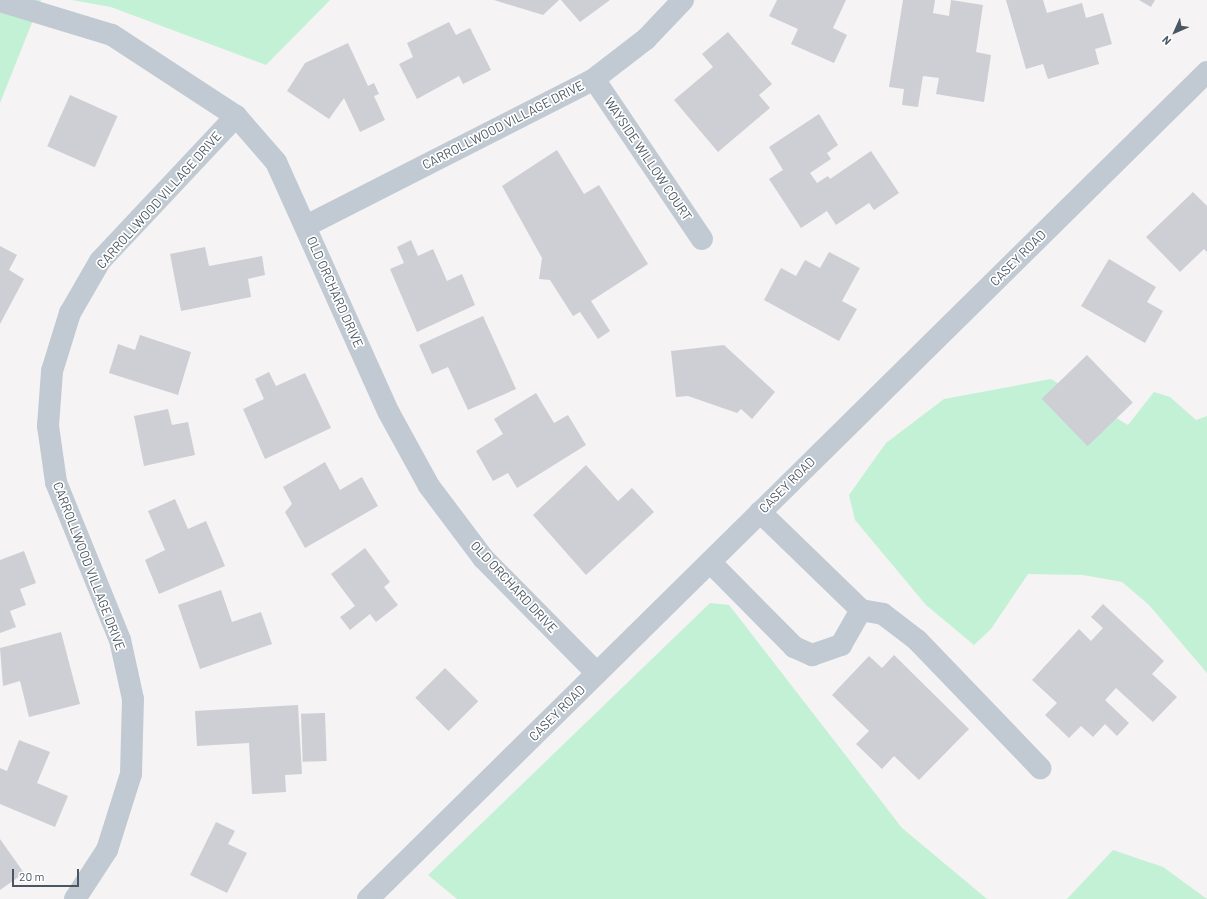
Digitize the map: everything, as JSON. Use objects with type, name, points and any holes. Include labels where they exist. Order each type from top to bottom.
[{"type":"street","name":"CARROLLWOOD VILLAGE DRIVE","points":[[306,226],[594,79],[646,39],[683,0]]},
{"type":"street","name":"OLD ORCHARD DRIVE","points":[[0,2],[112,35],[236,116],[276,162],[389,414],[429,486],[483,558],[597,673]]},
{"type":"street","name":"CASEY ROAD","points":[[368,899],[1207,72]]},
{"type":"street","name":"WAYSIDE WILLOW COURT","points":[[594,79],[702,239]]},
{"type":"street","name":"CARROLLWOOD VILLAGE DRIVE","points":[[75,899],[107,850],[131,774],[133,699],[120,640],[56,482],[48,426],[52,371],[70,313],[100,261],[236,116]]},
{"type":"street","points":[[760,512],[861,610],[883,614],[917,640],[1040,768]]},
{"type":"street","points":[[710,562],[794,647],[812,655],[841,646],[861,610]]},
{"type":"green space","points":[[22,0],[41,0],[0,103],[0,13]]},
{"type":"green space","points":[[72,0],[330,0],[266,65],[111,7]]},
{"type":"green space","points":[[1051,379],[1128,425],[1154,392],[1170,397],[1196,420],[1207,416],[1207,673],[1149,605],[1122,582],[1083,575],[1028,574],[991,629],[974,645],[926,605],[855,520],[849,495],[886,443],[944,399]]},
{"type":"green space","points":[[710,603],[729,605],[902,828],[987,899],[457,899],[428,875]]},
{"type":"green space","points":[[1113,850],[1163,867],[1207,899],[1067,899]]},
{"type":"building","points":[[494,0],[559,0],[543,15]]},
{"type":"building","points":[[561,0],[610,0],[580,22]]},
{"type":"building","points":[[777,0],[846,0],[833,28],[847,35],[834,63],[791,44],[798,29],[769,16]]},
{"type":"building","points":[[903,0],[935,0],[933,13],[949,16],[951,0],[983,5],[976,52],[991,55],[984,102],[936,94],[939,78],[923,76],[918,107],[902,105],[904,89],[889,87]]},
{"type":"building","points":[[1006,0],[1043,0],[1047,13],[1082,3],[1086,18],[1103,13],[1112,44],[1095,49],[1099,64],[1048,79],[1043,64],[1026,69]]},
{"type":"building","points":[[1139,0],[1155,0],[1151,7]]},
{"type":"building","points":[[449,22],[456,35],[470,28],[491,70],[463,84],[459,76],[417,99],[399,64],[413,57],[407,43]]},
{"type":"building","points":[[728,32],[772,84],[759,95],[770,108],[718,152],[674,100],[713,67],[702,54]]},
{"type":"building","points":[[348,43],[368,86],[374,83],[379,94],[374,96],[385,120],[360,132],[344,98],[329,119],[287,91],[305,63]]},
{"type":"building","points":[[70,95],[118,116],[95,167],[47,146]]},
{"type":"building","points":[[819,114],[838,145],[827,153],[831,159],[810,173],[817,183],[828,176],[830,179],[871,151],[899,193],[874,210],[869,203],[836,225],[827,211],[801,228],[769,179],[783,170],[769,147]]},
{"type":"building","points":[[557,150],[584,194],[599,185],[648,264],[591,301],[610,331],[598,339],[580,312],[573,316],[550,280],[539,279],[542,258],[502,186]]},
{"type":"building","points":[[1193,192],[1207,206],[1207,252],[1204,249],[1180,272],[1146,237]]},
{"type":"building","points":[[411,240],[418,256],[433,249],[447,281],[462,274],[475,305],[417,332],[390,269],[404,263],[397,247]]},
{"type":"building","points":[[0,246],[17,255],[9,270],[24,279],[0,324]]},
{"type":"building","points":[[205,247],[209,266],[262,256],[265,275],[248,279],[251,297],[181,311],[170,254]]},
{"type":"building","points":[[829,252],[860,268],[842,301],[857,309],[839,341],[764,300],[781,268],[796,276],[805,260],[820,268]]},
{"type":"building","points":[[1109,259],[1156,287],[1147,302],[1163,311],[1145,343],[1081,306]]},
{"type":"building","points":[[483,316],[516,389],[468,410],[448,367],[432,374],[419,345]]},
{"type":"building","points":[[140,335],[191,352],[178,395],[109,373],[118,344],[135,350]]},
{"type":"building","points":[[724,345],[775,392],[752,419],[741,409],[737,413],[688,396],[676,397],[671,351]]},
{"type":"building","points":[[1087,355],[1133,402],[1088,446],[1042,399]]},
{"type":"building","points":[[269,372],[276,386],[305,373],[331,428],[265,459],[243,409],[264,399],[255,379]]},
{"type":"building","points":[[536,393],[554,423],[568,415],[586,445],[517,488],[508,473],[493,481],[476,451],[503,434],[494,419]]},
{"type":"building","points":[[168,409],[172,425],[188,422],[195,455],[144,466],[134,416]]},
{"type":"building","points":[[325,462],[340,490],[362,477],[378,506],[305,548],[285,512],[292,504],[283,487]]},
{"type":"building","points":[[586,465],[618,501],[632,488],[654,512],[586,575],[533,515]]},
{"type":"building","points":[[175,499],[188,529],[206,521],[225,566],[159,594],[145,560],[165,550],[148,511]]},
{"type":"building","points":[[365,548],[390,582],[384,587],[398,605],[376,622],[370,614],[350,630],[340,617],[355,606],[331,574]]},
{"type":"building","points":[[24,551],[36,583],[20,589],[26,605],[10,611],[16,627],[0,633],[0,560]]},
{"type":"building","points":[[221,590],[232,622],[261,612],[272,644],[200,669],[178,605]]},
{"type":"building","points":[[1103,604],[1164,661],[1152,674],[1177,697],[1153,722],[1116,688],[1105,700],[1129,723],[1117,736],[1105,724],[1093,737],[1081,726],[1069,738],[1045,715],[1057,703],[1032,680],[1079,629],[1091,641],[1103,628],[1091,617]]},
{"type":"building","points":[[61,632],[80,704],[29,717],[20,681],[3,686],[0,648]]},
{"type":"building","points":[[894,655],[969,729],[919,780],[894,756],[882,769],[856,744],[869,731],[832,695],[869,656],[882,668]]},
{"type":"building","points":[[445,668],[478,701],[449,731],[415,698]]},
{"type":"building","points":[[298,705],[302,774],[285,775],[286,792],[252,794],[249,743],[197,746],[195,711]]},
{"type":"building","points":[[325,713],[327,761],[303,762],[301,714]]},
{"type":"building","points":[[19,740],[50,752],[37,783],[68,796],[55,827],[0,804],[0,768],[7,771]]},
{"type":"building","points":[[216,822],[235,831],[228,844],[247,853],[227,893],[190,875]]},
{"type":"building","points":[[0,839],[24,873],[0,890]]}]
